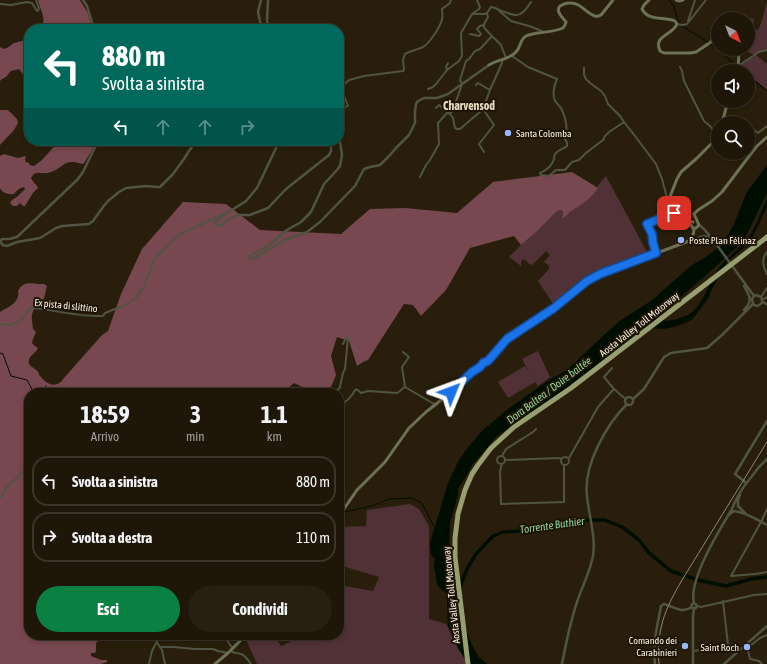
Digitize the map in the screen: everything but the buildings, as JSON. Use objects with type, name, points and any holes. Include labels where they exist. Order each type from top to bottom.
[{"type":"highway","name":"Aosta Valley Toll Motorway","points":[[469,664],[458,566],[457,543],[459,522],[468,491],[476,472],[493,450],[518,428],[573,390],[767,237]]},
{"type":"highway","name":"Aosta Valley Toll Motorway","points":[[469,664],[455,557],[455,538],[458,514],[465,490],[478,465],[491,448],[514,427],[571,388],[767,240]]},
{"type":"main road","points":[[489,65],[512,56],[518,49],[524,37],[561,29],[565,26],[566,22],[558,10],[562,4],[576,3],[594,16],[598,16],[601,15],[613,0]]},
{"type":"main road","points":[[649,0],[642,9],[644,12],[650,17],[657,19],[672,19],[677,24],[675,28],[660,38],[658,42],[660,51],[664,53],[696,52],[711,42]]},
{"type":"main road","points":[[676,0],[683,0]]},
{"type":"main road","points":[[693,239],[695,236],[694,214],[722,192],[757,146],[767,137]]},
{"type":"main road","points":[[695,225],[676,212],[669,204],[669,199],[681,172],[711,143]]},
{"type":"main road","points":[[671,193],[671,202],[676,212]]},
{"type":"main road","points":[[345,507],[362,484],[385,462],[409,428],[434,404],[455,389],[483,363],[488,361],[511,335],[544,315],[587,281],[600,274],[689,241],[694,234],[695,225]]},
{"type":"main road","points":[[215,664],[241,640]]},
{"type":"street","points":[[0,4],[11,5],[27,2],[32,3],[38,11],[39,8],[36,0]]},
{"type":"street","points":[[83,0],[87,6],[92,24]]},
{"type":"street","points":[[261,0],[258,12],[261,24]]},
{"type":"street","points":[[267,24],[268,0]]},
{"type":"street","points":[[344,84],[349,80],[386,72],[403,71],[403,60],[405,54],[424,46],[431,40],[431,37],[436,32],[442,19],[442,9],[450,3],[451,0]]},
{"type":"street","points":[[428,89],[433,87],[448,70],[459,61],[462,56],[462,44],[460,38],[461,33],[472,14],[480,7],[477,0]]},
{"type":"street","points":[[687,24],[695,0]]},
{"type":"street","points":[[677,24],[687,24],[706,0]]},
{"type":"street","points":[[470,34],[479,36],[481,34],[477,29],[483,25],[488,18],[487,13],[491,7],[517,15],[521,14],[531,2]]},
{"type":"street","points":[[498,8],[498,10],[511,21],[529,26],[542,32]]},
{"type":"street","points":[[472,14],[487,13]]},
{"type":"street","points":[[483,25],[501,45],[506,59]]},
{"type":"street","points":[[420,177],[439,144],[438,123],[447,113],[450,114],[453,110],[462,84],[460,80],[466,61],[469,60],[475,51],[480,49],[492,36]]},
{"type":"street","points":[[742,64],[759,52],[767,50]]},
{"type":"street","points":[[512,56],[528,66],[557,79],[554,87],[554,95],[555,101],[564,115],[567,132],[565,139],[567,146],[566,148],[559,150],[554,155],[551,164],[546,170],[540,173],[541,175],[549,176],[556,170],[565,170],[572,162],[579,160],[603,140],[609,132],[624,122]]},
{"type":"street","points":[[436,108],[439,105],[450,114],[455,128],[459,130],[483,109],[502,60]]},
{"type":"street","points":[[448,63],[446,67],[448,70]]},
{"type":"street","points":[[341,146],[342,155],[340,166],[324,184],[311,212],[301,222],[287,230],[266,248],[250,255],[248,258],[253,259],[285,240],[307,232],[323,219],[352,189],[364,169],[370,166],[380,165],[407,137],[413,129],[415,123],[415,111],[418,101],[426,97],[437,98],[444,96],[489,65]]},
{"type":"street","points":[[680,67],[684,81],[704,121],[711,127]]},
{"type":"street","points":[[584,68],[584,75],[586,79],[603,94],[608,104],[618,114],[656,164],[667,198],[669,199]]},
{"type":"street","points":[[476,85],[478,83],[490,90]]},
{"type":"street","points":[[344,97],[348,106],[344,107]]},
{"type":"street","points":[[483,109],[494,125],[479,144],[484,152]]},
{"type":"street","points":[[755,131],[758,133],[767,126]]},
{"type":"street","points":[[96,146],[78,179],[17,237],[2,239],[0,242],[2,245],[7,246],[17,242],[40,238],[62,226],[86,225],[91,223],[103,207],[119,191],[126,188],[146,186],[156,188],[160,187],[170,178],[193,146]]},
{"type":"street","points":[[277,146],[257,188],[246,201],[215,222],[216,225],[221,226],[228,220],[238,215],[250,215],[268,208],[286,189],[329,155],[331,146]]},
{"type":"street","name":"Ex pista di slittino","points":[[0,324],[10,325],[19,322],[31,307],[56,312],[103,316],[105,313],[125,305],[136,298],[144,287],[148,273],[155,258],[179,235],[217,218],[234,208]]},
{"type":"street","points":[[656,253],[652,234],[647,224],[676,212]]},
{"type":"street","points":[[695,225],[704,230],[716,245]]},
{"type":"street","points":[[695,225],[704,229],[754,296],[761,298],[767,297]]},
{"type":"street","points":[[689,241],[704,236],[710,238]]},
{"type":"street","points":[[767,252],[763,261],[767,274]]},
{"type":"street","points":[[741,316],[743,311],[748,306],[750,299],[743,282]]},
{"type":"street","points":[[753,304],[758,306],[763,292],[767,288]]},
{"type":"street","points":[[562,664],[570,622],[592,558],[594,544],[586,490],[590,467],[595,453],[618,413],[627,404],[632,404],[632,399],[644,389],[664,357],[671,352],[708,348],[753,304],[752,299],[754,296]]},
{"type":"street","points":[[761,298],[767,304]]},
{"type":"street","points":[[340,388],[346,364],[347,337],[343,344]]},
{"type":"street","points":[[404,352],[409,357],[402,367],[405,387]]},
{"type":"street","points":[[612,368],[604,377],[614,389],[626,399],[625,401],[627,404]]},
{"type":"street","points":[[405,387],[434,404]]},
{"type":"street","points":[[344,402],[352,396],[356,390],[361,393],[368,391],[397,393],[405,387]]},
{"type":"street","points":[[564,465],[569,464],[569,458],[598,407],[614,389]]},
{"type":"street","points":[[626,399],[629,397],[632,399]]},
{"type":"street","points":[[746,482],[735,474],[767,421]]},
{"type":"street","points":[[502,464],[499,464],[497,460],[502,456],[506,449],[536,429]]},
{"type":"street","points":[[502,456],[505,460]]},
{"type":"street","points":[[505,460],[569,458]]},
{"type":"street","points":[[505,460],[500,471],[501,504],[564,502],[564,465],[561,462],[562,459]]},
{"type":"street","points":[[738,499],[753,475],[767,459]]},
{"type":"street","points":[[0,497],[6,488],[24,471]]},
{"type":"street","points":[[736,508],[737,498],[746,482],[753,475]]},
{"type":"street","points":[[693,664],[694,607],[692,604],[694,603],[694,589],[699,572],[710,547],[726,518],[736,508],[739,496],[746,482]]},
{"type":"street","points":[[736,508],[767,525]]},
{"type":"street","points":[[767,509],[731,576],[767,572]]},
{"type":"street","points":[[655,664],[654,651],[656,632],[661,606],[664,604],[679,610],[686,610],[723,601],[767,594]]},
{"type":"street","points":[[723,601],[728,645]]},
{"type":"street","points":[[686,610],[690,611],[693,616]]},
{"type":"street","points":[[724,664],[767,626]]},
{"type":"street","points":[[762,664],[759,661],[750,659],[748,650],[750,646],[760,638],[767,636]]},
{"type":"street","points":[[227,640],[231,651]]},
{"type":"street","points":[[156,641],[162,650],[165,664]]},
{"type":"street","points":[[149,664],[152,650],[156,641]]},
{"type":"street","points":[[748,642],[750,646]]},
{"type":"street","points":[[693,651],[728,645],[738,651]]},
{"type":"street","points":[[160,648],[173,647],[231,651],[244,655],[251,664]]},
{"type":"shaded area","points":[[38,0],[80,0],[88,13],[91,24],[43,24],[43,17]]},
{"type":"shaded area","points":[[767,3],[767,49],[755,54],[755,30],[758,30]]},
{"type":"shaded area","points":[[24,38],[24,76],[19,69],[11,71],[0,81],[0,47],[4,49],[7,48],[14,43],[22,41]]},
{"type":"shaded area","points":[[755,56],[767,64],[767,90],[755,80],[755,64],[742,64]]},
{"type":"shaded area","points":[[0,110],[8,110],[17,119],[18,123],[14,130],[0,145]]},
{"type":"shaded area","points":[[55,146],[92,146],[93,149],[83,164],[68,162],[56,170],[48,173],[35,173],[31,178],[38,188],[25,206],[20,203],[17,206],[13,206],[10,203],[25,189],[24,187],[21,188],[14,194],[6,193],[1,190],[0,156],[4,154],[18,158],[26,156],[26,162],[34,166],[42,160]]},
{"type":"shaded area","points":[[572,172],[598,188],[588,199],[563,218],[563,211],[560,210],[556,212],[521,245],[514,236],[470,248],[446,290],[421,316],[413,305],[404,304],[368,360],[357,366],[349,341],[337,337],[331,356],[336,375],[330,388],[305,388],[294,383],[288,388],[48,388],[45,385],[45,388],[24,388],[24,640],[99,640],[96,643],[95,653],[91,653],[91,656],[101,660],[107,660],[107,662],[101,664],[0,664],[0,312],[15,302],[18,291],[23,285],[30,283],[44,284],[47,286],[43,302],[36,307],[32,315],[33,329],[36,332],[32,343],[38,348],[29,360],[29,364],[37,370],[44,380],[53,385],[62,381],[102,335],[108,331],[121,294],[142,249],[183,202],[226,204],[260,230],[341,234],[370,209],[405,208],[457,213],[493,182]]},
{"type":"shaded area","points":[[606,176],[648,254],[600,272],[580,284],[554,305],[538,281],[549,269],[549,266],[544,262],[550,255],[546,251],[532,265],[523,259],[521,266],[509,257],[556,212],[561,210],[563,211],[562,216],[565,217],[590,197]]},
{"type":"shaded area","points":[[538,351],[550,377],[538,386],[535,382],[508,398],[498,382],[525,366],[529,372],[522,359]]},
{"type":"shaded area","points":[[410,504],[419,509],[429,526],[429,619],[446,624],[465,659],[466,664],[257,664],[246,640],[277,640],[281,646],[294,640],[344,640],[344,586],[373,591],[379,577],[344,566],[344,527],[366,526],[367,510]]},
{"type":"water","name":"Dora Baltea / Doire baltée","points":[[767,165],[767,193],[747,234],[738,246],[656,319],[670,321],[689,314],[695,309],[703,298],[719,268],[749,237],[757,223],[767,198],[767,207],[752,238],[747,245],[727,262],[709,297],[692,320],[680,325],[663,329],[642,328],[636,336],[578,380],[497,436],[473,464],[458,489],[458,495],[450,523],[449,548],[458,611],[473,647],[478,656],[487,664],[469,664],[458,648],[448,626],[447,594],[438,586],[436,580],[434,568],[435,559],[431,554],[430,543],[448,483],[459,460],[483,430],[508,409],[546,382],[567,370],[621,320],[651,301],[692,265],[703,259],[723,244],[734,224],[747,192]]},
{"type":"waterway","points":[[669,0],[674,6],[677,19],[682,26],[720,51],[734,64]]},
{"type":"waterway","points":[[755,81],[767,91]]},
{"type":"waterway","points":[[0,353],[3,354],[11,376],[27,380],[31,388]]},
{"type":"waterway","points":[[344,512],[374,505],[389,499],[412,498],[422,503],[434,527]]},
{"type":"waterway","name":"Torrente Buthier","points":[[455,600],[467,569],[476,554],[493,536],[503,532],[524,531],[582,520],[605,520],[622,527],[639,540],[649,553],[671,571],[698,580],[726,586],[751,579],[767,577]]},
{"type":"railway","points":[[659,664],[658,652],[660,630],[666,610],[682,580],[767,442]]},
{"type":"place","name":"Santa Colomba","points":[[508,133]]},
{"type":"place","name":"Poste Plan Félinaz","points":[[681,240]]},
{"type":"place","name":"Comando dei Carabinieri","points":[[685,646]]},
{"type":"place","name":"Saint Roch","points":[[747,647]]},
{"type":"district","name":"Charvensod","points":[[469,106]]},
{"type":"route","points":[[451,392],[472,372],[488,361],[511,335],[554,308],[587,281],[600,274],[656,253],[652,234],[647,224],[674,213]]}]
